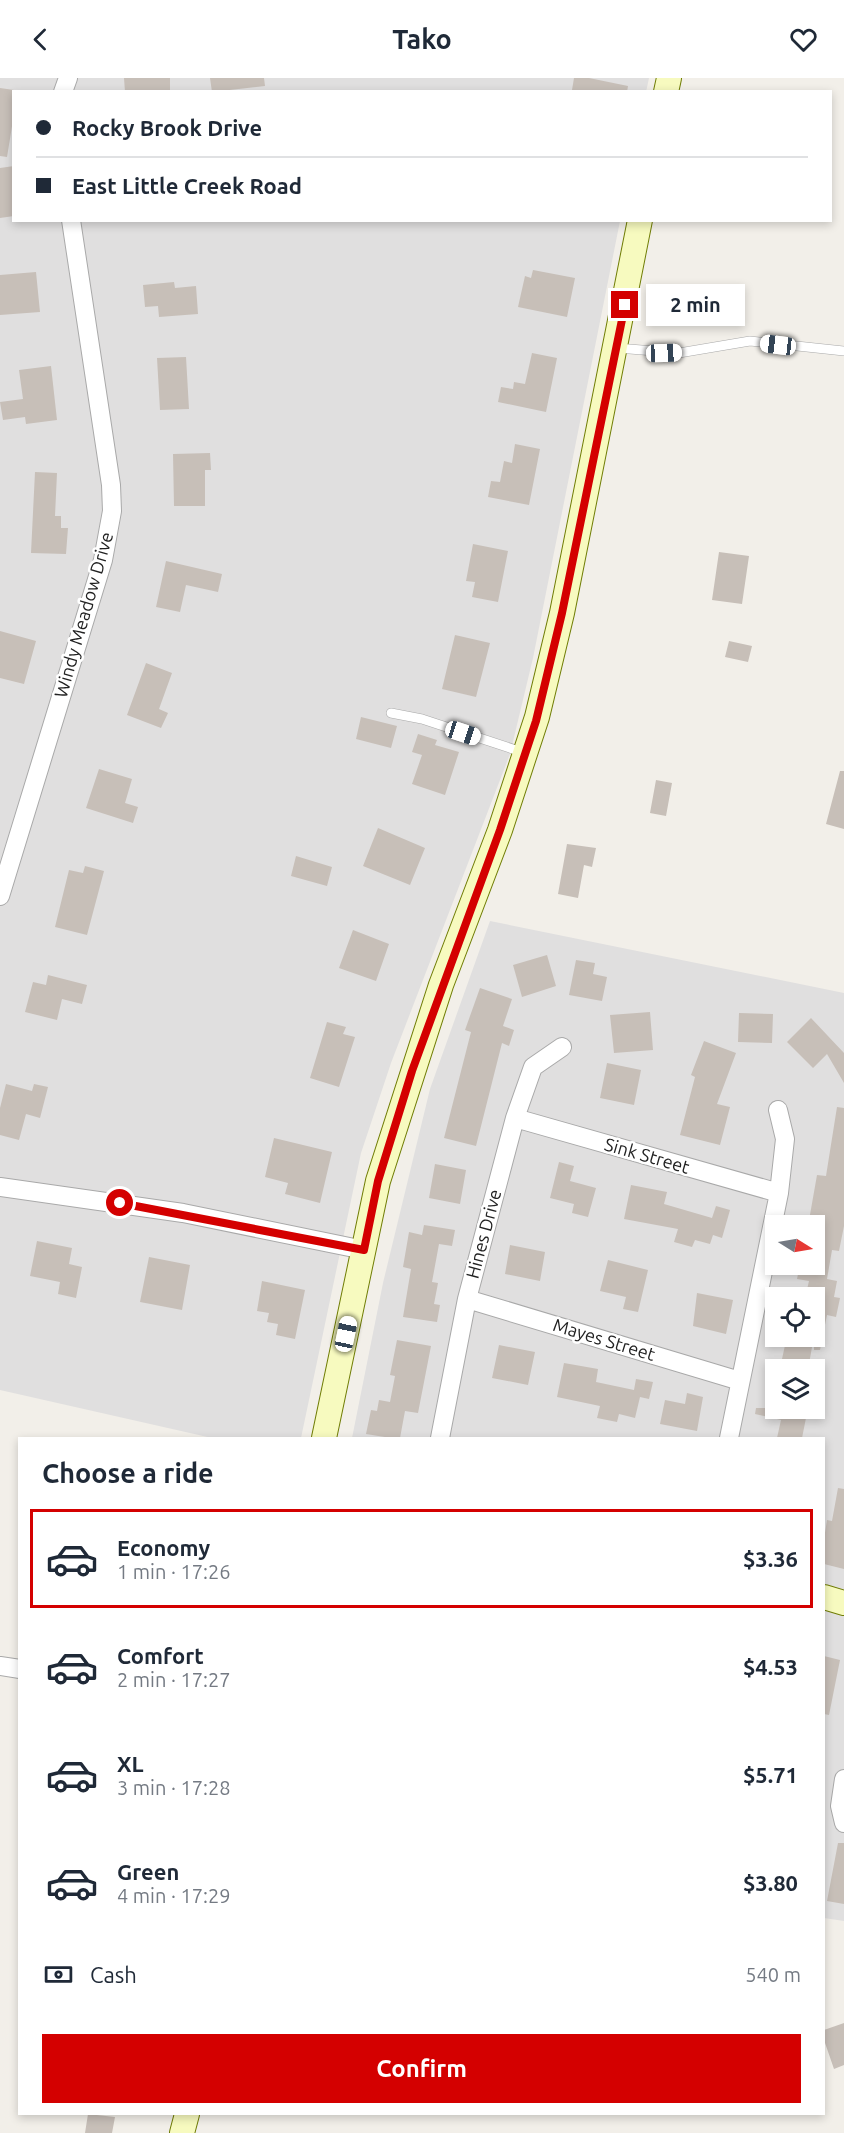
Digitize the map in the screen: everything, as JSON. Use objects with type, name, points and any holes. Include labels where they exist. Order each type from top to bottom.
[{"type":"street","name":"Windy Meadow Drive","points":[[0,896],[104,560],[112,512],[111,485],[71,222]]},
{"type":"street","points":[[324,1437],[378,1181],[412,1071],[525,753],[562,613],[617,348],[640,222]]},
{"type":"street","name":"Hines Drive","points":[[440,1437],[467,1299],[515,1118],[533,1066],[562,1047]]},
{"type":"street","points":[[729,1437],[779,1193],[785,1139],[778,1110]]},
{"type":"street","name":"Sink Street","points":[[515,1118],[779,1193]]},
{"type":"street","points":[[0,1187],[183,1213],[364,1250]]},
{"type":"street","name":"Mayes Street","points":[[467,1299],[740,1381]]},
{"type":"street","points":[[825,1597],[844,1603]]},
{"type":"street","points":[[0,1666],[18,1669]]},
{"type":"street","points":[[844,1779],[840,1806],[844,1823]]},
{"type":"street","points":[[182,2133],[187,2115]]},
{"type":"lane","points":[[617,348],[679,353],[750,342],[844,351]]},
{"type":"lane","points":[[391,713],[422,719],[525,753]]},
{"type":"shaded area","points":[[0,78],[649,78],[646,90],[12,90],[12,222],[620,222],[533,658],[510,754],[391,1063],[361,1153],[301,1437],[208,1437],[0,1390]]},
{"type":"shaded area","points":[[490,921],[844,993],[844,1921],[825,1918],[825,1437],[352,1437],[383,1283],[430,1089]]},
{"type":"building","points":[[124,78],[170,78],[170,90],[125,90]]},
{"type":"building","points":[[210,78],[264,78],[265,86],[212,90]]},
{"type":"building","points":[[574,78],[589,78],[628,86],[627,90],[572,90]]},
{"type":"building","points":[[0,88],[14,90],[12,90],[12,126],[7,157],[0,156]]},
{"type":"building","points":[[12,166],[12,216],[0,218],[0,168]]},
{"type":"building","points":[[533,270],[575,278],[567,317],[518,307],[525,276],[531,278]]},
{"type":"building","points":[[36,272],[40,312],[0,315],[0,275]]},
{"type":"building","points":[[174,282],[175,288],[196,286],[198,314],[159,317],[158,306],[145,307],[143,285]]},
{"type":"building","points":[[532,353],[557,358],[546,412],[498,402],[501,387],[513,389],[514,382],[525,384]]},
{"type":"building","points":[[186,357],[189,409],[160,410],[157,358]]},
{"type":"building","points":[[51,366],[57,420],[26,424],[25,417],[3,420],[0,402],[23,399],[19,370]]},
{"type":"building","points":[[515,444],[540,449],[529,505],[488,497],[491,481],[500,482],[504,461],[512,463]]},
{"type":"building","points":[[210,453],[211,470],[205,470],[205,506],[174,506],[173,454]]},
{"type":"building","points":[[35,472],[57,473],[55,516],[61,516],[61,528],[68,528],[66,554],[31,553]]},
{"type":"building","points":[[473,544],[508,551],[498,602],[472,597],[475,582],[466,581]]},
{"type":"building","points":[[719,552],[749,556],[742,604],[712,600]]},
{"type":"building","points":[[166,561],[222,574],[218,592],[186,585],[180,612],[156,607]]},
{"type":"building","points":[[0,631],[36,641],[24,684],[0,678]]},
{"type":"building","points":[[455,635],[490,643],[476,697],[442,689]]},
{"type":"building","points":[[729,641],[752,646],[748,662],[725,657]]},
{"type":"building","points":[[146,663],[172,673],[159,709],[168,713],[161,728],[127,715]]},
{"type":"building","points":[[361,717],[397,726],[391,748],[356,739]]},
{"type":"building","points":[[418,734],[437,740],[435,745],[459,752],[445,795],[412,784],[422,755],[412,752]]},
{"type":"building","points":[[99,769],[132,779],[125,803],[138,807],[133,823],[86,808]]},
{"type":"building","points":[[840,771],[844,771],[844,829],[826,824]]},
{"type":"building","points":[[656,780],[672,783],[666,816],[650,813]]},
{"type":"building","points":[[378,828],[425,848],[410,885],[363,866]]},
{"type":"building","points":[[567,844],[596,848],[592,867],[584,865],[578,898],[558,894]]},
{"type":"building","points":[[296,856],[332,867],[327,886],[291,876]]},
{"type":"building","points":[[85,866],[104,871],[87,935],[55,927],[69,870],[83,873]]},
{"type":"building","points":[[353,930],[389,944],[376,981],[339,968]]},
{"type":"building","points":[[547,955],[556,986],[522,997],[513,965]]},
{"type":"building","points":[[576,960],[595,963],[593,974],[607,977],[602,1001],[569,995]]},
{"type":"building","points":[[48,975],[87,985],[82,1004],[62,999],[57,1020],[25,1012],[33,982],[46,985]]},
{"type":"building","points":[[480,988],[512,999],[503,1026],[514,1030],[509,1046],[502,1043],[476,1146],[444,1138],[471,1032],[465,1030]]},
{"type":"building","points":[[650,1012],[653,1050],[614,1053],[610,1015]]},
{"type":"building","points":[[739,1013],[773,1014],[772,1043],[738,1042]]},
{"type":"building","points":[[811,1018],[844,1053],[844,1083],[827,1054],[813,1068],[787,1042]]},
{"type":"building","points":[[327,1022],[346,1027],[343,1034],[355,1037],[339,1087],[310,1078]]},
{"type":"building","points":[[704,1041],[736,1053],[717,1104],[730,1107],[720,1145],[680,1135],[695,1077],[691,1075]]},
{"type":"building","points":[[607,1063],[641,1070],[634,1105],[600,1098]]},
{"type":"building","points":[[6,1084],[32,1091],[34,1084],[48,1087],[40,1118],[26,1114],[19,1140],[0,1135],[0,1108]]},
{"type":"building","points":[[837,1107],[844,1108],[844,1226],[839,1251],[832,1250],[827,1279],[837,1281],[834,1297],[840,1298],[836,1317],[827,1315],[825,1325],[825,1287],[808,1287],[809,1281],[797,1279],[798,1275],[825,1275],[825,1215],[810,1215],[817,1175],[826,1176]]},
{"type":"building","points":[[274,1138],[332,1152],[320,1203],[285,1194],[288,1183],[265,1177]]},
{"type":"building","points":[[559,1162],[574,1166],[570,1181],[596,1188],[588,1217],[572,1213],[574,1204],[550,1198]]},
{"type":"building","points":[[435,1164],[466,1170],[460,1204],[429,1198]]},
{"type":"building","points":[[631,1185],[667,1192],[664,1204],[712,1218],[716,1206],[730,1210],[722,1238],[713,1235],[710,1244],[695,1240],[692,1247],[674,1242],[678,1229],[624,1219]]},
{"type":"building","points":[[424,1225],[455,1230],[452,1246],[439,1244],[432,1282],[438,1283],[434,1304],[440,1305],[437,1322],[403,1317],[411,1269],[403,1267],[409,1232],[422,1235]]},
{"type":"building","points":[[37,1241],[72,1248],[69,1264],[82,1267],[76,1298],[58,1294],[60,1282],[30,1276]]},
{"type":"building","points":[[510,1245],[545,1252],[540,1281],[505,1274]]},
{"type":"building","points":[[149,1257],[190,1265],[182,1310],[140,1302]]},
{"type":"building","points":[[608,1260],[648,1270],[638,1312],[623,1309],[626,1297],[600,1291]]},
{"type":"building","points":[[262,1281],[305,1290],[295,1339],[276,1335],[278,1324],[267,1322],[269,1313],[257,1311]]},
{"type":"building","points":[[697,1293],[733,1300],[726,1334],[693,1326]]},
{"type":"building","points":[[397,1340],[431,1346],[418,1413],[405,1411],[400,1437],[366,1434],[371,1410],[377,1411],[379,1400],[390,1402],[395,1376],[390,1375]]},
{"type":"building","points":[[499,1345],[535,1352],[528,1385],[492,1378]]},
{"type":"building","points":[[785,1347],[812,1347],[810,1359],[782,1359]]},
{"type":"building","points":[[564,1363],[598,1369],[596,1382],[634,1390],[636,1379],[653,1382],[649,1399],[640,1397],[635,1418],[619,1414],[617,1422],[597,1418],[600,1406],[557,1397]]},
{"type":"building","points":[[687,1393],[703,1397],[697,1431],[660,1424],[665,1400],[685,1404]]},
{"type":"building","points":[[756,1408],[765,1408],[765,1416],[755,1414]]},
{"type":"building","points":[[777,1419],[806,1419],[802,1437],[777,1437],[781,1420]]},
{"type":"building","points":[[838,1488],[844,1489],[844,1569],[825,1564],[827,1520],[832,1521]]},
{"type":"building","points":[[825,1656],[840,1660],[829,1715],[825,1714]]},
{"type":"building","points":[[838,1843],[844,1843],[844,1904],[827,1901]]},
{"type":"building","points":[[844,2023],[844,2065],[834,2069],[825,2043],[825,2030]]},
{"type":"building","points":[[88,2115],[115,2117],[112,2133],[85,2133]]},
{"type":"route","points":[[120,1203],[183,1213],[364,1250],[378,1181],[412,1071],[441,985],[500,830],[536,721],[562,613],[625,305]]}]
